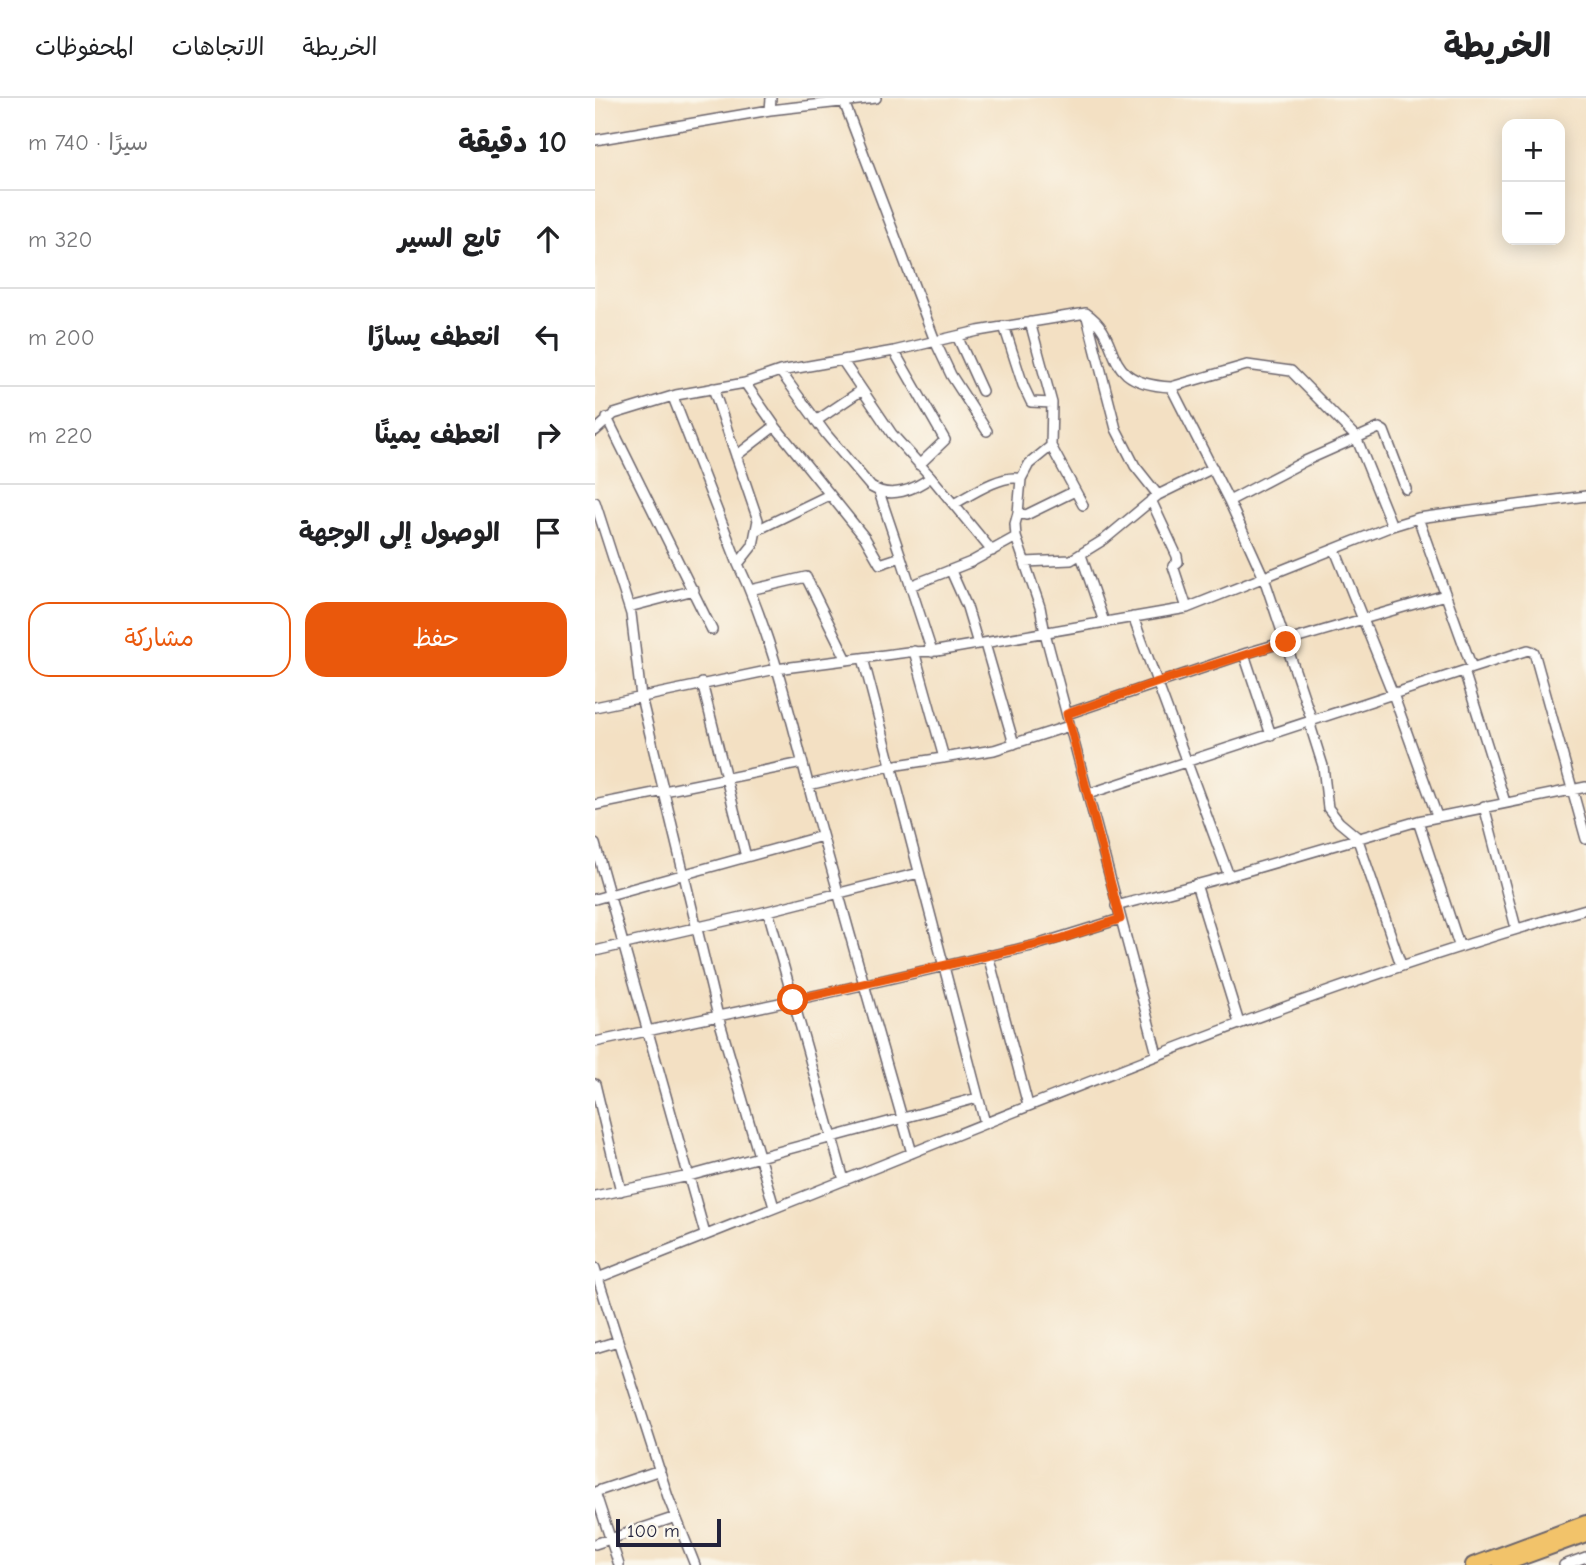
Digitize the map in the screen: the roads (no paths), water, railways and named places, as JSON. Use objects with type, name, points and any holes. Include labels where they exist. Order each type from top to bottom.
[{"type":"highway","points":[[1473,1565],[1586,1523]]},
{"type":"highway","points":[[1501,1565],[1586,1534]]},
{"type":"street","points":[[770,110],[771,98]]},
{"type":"street","points":[[595,140],[770,110],[876,98]]},
{"type":"street","points":[[844,102],[936,341],[951,375],[987,430]]},
{"type":"street","points":[[1086,313],[1116,429],[1155,498],[1177,556],[1178,562],[1173,566],[1187,608]]},
{"type":"street","points":[[595,431],[607,418],[673,397],[745,383],[780,371],[894,351],[1004,326],[1086,313],[1098,323],[1122,370],[1141,383],[1171,387],[1247,365],[1287,370],[1297,375],[1356,438],[1392,526]]},
{"type":"street","points":[[1030,322],[1052,403],[1051,446],[1083,505]]},
{"type":"street","points":[[1004,326],[1031,402],[1052,403]]},
{"type":"street","points":[[957,336],[982,391]]},
{"type":"street","points":[[894,351],[945,440],[919,465]]},
{"type":"street","points":[[842,360],[892,434],[992,551]]},
{"type":"street","points":[[780,371],[867,483],[879,492],[932,652]]},
{"type":"street","points":[[745,383],[775,426],[865,538],[880,564],[901,557]]},
{"type":"street","points":[[1171,387],[1213,468],[1264,578],[1312,721],[1311,728],[1322,766],[1328,808],[1339,822],[1357,837],[1401,965]]},
{"type":"street","points":[[713,388],[757,515],[753,545],[738,564]]},
{"type":"street","points":[[817,421],[862,390]]},
{"type":"street","points":[[673,397],[750,590],[776,669],[862,984],[912,1153]]},
{"type":"street","points":[[607,418],[712,630]]},
{"type":"street","points":[[736,456],[775,426]]},
{"type":"street","points":[[1229,501],[1305,461],[1381,428],[1406,489]]},
{"type":"street","points":[[1051,446],[1029,464],[1021,479],[1018,513],[1014,524],[1016,537],[1040,607],[1116,906],[1157,1054]]},
{"type":"street","points":[[1025,562],[1063,562],[1081,555],[1155,498],[1213,468]]},
{"type":"street","points":[[879,492],[912,490],[931,477]]},
{"type":"street","points":[[954,504],[1003,480],[1014,477],[1021,479]]},
{"type":"street","points":[[1018,513],[1026,515],[1075,491]]},
{"type":"street","points":[[757,530],[829,495]]},
{"type":"street","points":[[595,707],[776,669],[914,651],[932,652],[1187,608],[1418,518],[1586,496]]},
{"type":"street","points":[[595,502],[635,632],[641,697],[718,1016],[774,1207]]},
{"type":"street","points":[[1418,518],[1468,669],[1505,802]]},
{"type":"street","points":[[910,586],[951,571],[1016,537]]},
{"type":"street","points":[[1335,550],[1364,618],[1437,816]]},
{"type":"street","points":[[1081,555],[1104,622]]},
{"type":"street","points":[[951,571],[981,644],[1014,744]]},
{"type":"street","points":[[750,590],[806,577],[847,660]]},
{"type":"street","points":[[629,607],[694,590]]},
{"type":"street","points":[[1067,714],[1244,654],[1445,595]]},
{"type":"street","points":[[1133,617],[1229,876]]},
{"type":"street","points":[[1088,794],[1528,650],[1534,652],[1586,839]]},
{"type":"street","points":[[914,651],[944,758]]},
{"type":"street","points":[[1244,654],[1271,735]]},
{"type":"street","points":[[863,658],[985,1123]]},
{"type":"street","points":[[702,683],[746,857]]},
{"type":"street","points":[[809,785],[891,766],[986,751],[1069,726]]},
{"type":"street","points":[[595,805],[802,763]]},
{"type":"street","points":[[1116,906],[1437,816],[1586,787]]},
{"type":"street","points":[[1484,807],[1516,928]]},
{"type":"street","points":[[1418,821],[1459,945]]},
{"type":"street","points":[[595,899],[822,836]]},
{"type":"street","points":[[595,844],[705,1234]]},
{"type":"street","points":[[595,951],[919,873]]},
{"type":"street","points":[[1196,884],[1239,1023]]},
{"type":"street","points":[[598,1278],[1239,1023],[1459,945],[1586,909]]},
{"type":"street","points":[[768,911],[844,1180]]},
{"type":"street","points":[[595,1042],[942,967],[1060,939],[1120,919]]},
{"type":"street","points":[[988,955],[1028,1105]]},
{"type":"street","points":[[595,1084],[621,1191]]},
{"type":"street","points":[[595,1196],[689,1176],[977,1098]]},
{"type":"street","points":[[595,1268],[660,1470],[695,1565]]},
{"type":"street","points":[[595,1348],[618,1340]]},
{"type":"street","points":[[619,1565],[595,1492],[660,1470]]},
{"type":"street","points":[[595,1544],[676,1517]]},
{"type":"street","points":[[1564,1565],[1586,1557]]}]
